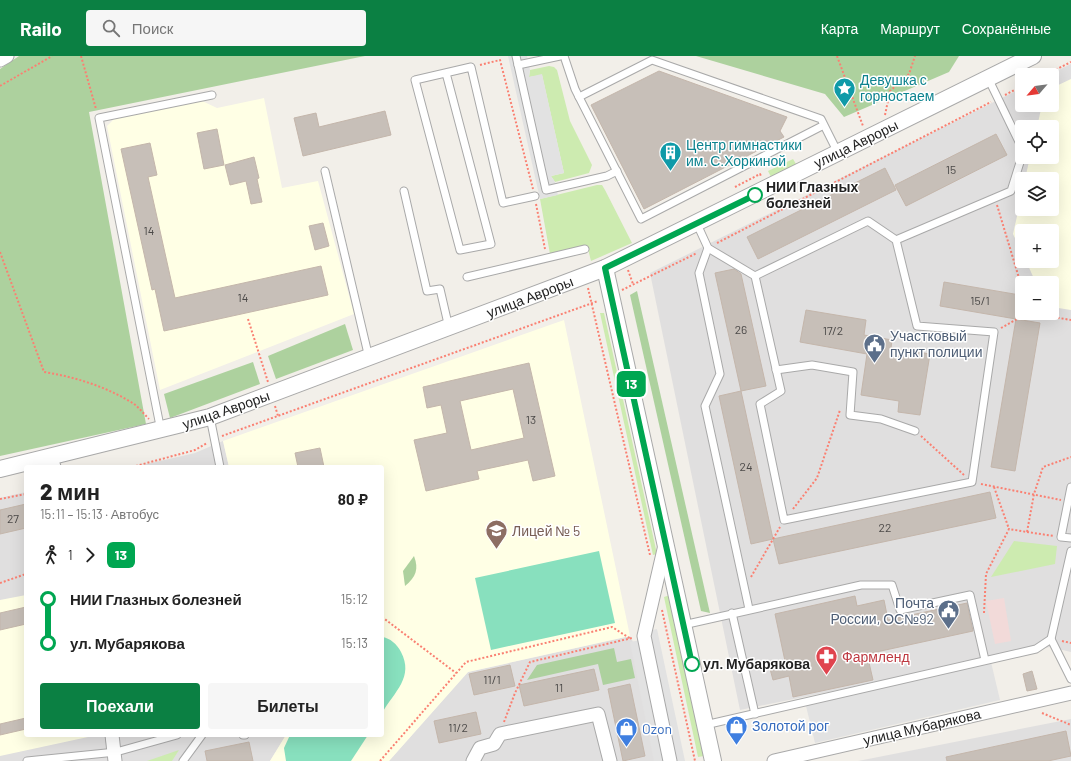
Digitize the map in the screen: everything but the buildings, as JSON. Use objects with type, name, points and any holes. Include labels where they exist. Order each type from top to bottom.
[{"type":"street","points":[[0,60],[7,56]]},
{"type":"street","name":"улица Авроры","points":[[30,465],[52,462],[210,417],[605,268],[697,224],[1033,56]]},
{"type":"street","points":[[605,268],[612,294],[713,761]]},
{"type":"street","name":"улица Авроры","points":[[0,469],[24,466]]},
{"type":"street","points":[[665,541],[644,636],[670,761]]},
{"type":"street","name":"улица Мубарякова","points":[[774,761],[1071,693]]},
{"type":"street","points":[[472,761],[480,748],[494,744],[500,734],[598,714],[610,761]]},
{"type":"street","points":[[112,737],[116,757]]},
{"type":"lane","points":[[516,56],[546,190],[607,176],[617,171]]},
{"type":"lane","points":[[518,65],[560,56]]},
{"type":"lane","points":[[564,56],[575,89],[641,219],[824,125]]},
{"type":"lane","points":[[579,97],[652,60],[821,118],[838,153]]},
{"type":"lane","points":[[446,73],[491,244],[460,250],[415,80],[471,67],[503,203],[535,196]]},
{"type":"lane","points":[[988,78],[1015,133]]},
{"type":"lane","points":[[161,431],[99,118],[212,95]]},
{"type":"lane","points":[[896,240],[1011,191],[1019,164]]},
{"type":"lane","points":[[325,171],[369,358]]},
{"type":"lane","points":[[404,191],[427,291],[440,289],[449,328]]},
{"type":"lane","points":[[697,224],[708,248],[755,276],[781,391],[760,404],[784,520],[972,482],[994,332],[917,326],[896,240],[868,221],[755,276]]},
{"type":"lane","points":[[708,248],[699,273],[720,374],[705,406],[750,609]]},
{"type":"lane","points":[[467,277],[585,249]]},
{"type":"lane","points":[[776,370],[812,365],[853,372],[850,415],[881,420],[915,431]]},
{"type":"lane","points":[[210,417],[220,465]]},
{"type":"lane","points":[[1071,487],[1061,537],[1071,538]]},
{"type":"lane","points":[[1071,551],[1051,639],[1071,679]]},
{"type":"lane","points":[[683,625],[861,585],[892,584],[900,610],[970,595],[985,660]]},
{"type":"lane","points":[[732,613],[755,714]]},
{"type":"lane","points":[[705,725],[1036,649],[1051,639]]},
{"type":"lane","points":[[27,761],[116,757],[171,737]]},
{"type":"lane","points":[[183,761],[201,737]]},
{"type":"path","points":[[0,86],[52,56]]},
{"type":"path","points":[[81,56],[99,118]]},
{"type":"path","points":[[838,56],[864,128]]},
{"type":"path","points":[[885,117],[885,109],[890,91],[909,74],[915,56]]},
{"type":"path","points":[[471,67],[500,60],[535,196],[547,258]]},
{"type":"path","points":[[1059,68],[1071,62]]},
{"type":"path","points":[[139,465],[195,450],[214,439],[592,304],[708,248],[1015,90]]},
{"type":"path","points":[[995,198],[1004,223],[1019,276]]},
{"type":"path","points":[[0,252],[44,372],[76,377],[132,402],[161,431]]},
{"type":"path","points":[[585,276],[651,560]]},
{"type":"path","points":[[1059,318],[1071,320]]},
{"type":"path","points":[[248,319],[278,416]]},
{"type":"path","points":[[994,332],[1016,320]]},
{"type":"path","points":[[752,585],[751,577],[784,520],[817,478],[841,408]]},
{"type":"path","points":[[915,431],[972,482],[1068,501]]},
{"type":"path","points":[[1027,532],[1034,494],[1043,467],[1071,457]]},
{"type":"path","points":[[979,631],[983,624],[986,574],[1009,529],[994,487]]},
{"type":"path","points":[[0,499],[24,494]]},
{"type":"path","points":[[1009,529],[1061,537]]},
{"type":"path","points":[[0,583],[24,575]]},
{"type":"path","points":[[661,604],[696,761]]},
{"type":"path","points":[[384,619],[456,673]]},
{"type":"path","points":[[380,761],[466,662],[612,627],[631,639]]},
{"type":"path","points":[[500,734],[514,693],[530,662],[644,636]]},
{"type":"shaded area","points":[[508,56],[527,56],[530,70],[529,77],[542,74],[564,173],[551,176],[555,182],[558,195],[540,199]]},
{"type":"shaded area","points":[[1071,64],[1071,652],[1050,647],[740,710],[650,273],[1015,91],[1015,112],[1059,112],[1059,70]]},
{"type":"shaded area","points":[[1071,79],[1071,310],[1059,308],[1059,276],[1033,276],[1029,268],[1059,268],[1059,224],[1015,224],[1017,216],[1059,216],[1059,172],[1027,172],[1028,164],[1059,164],[1059,120],[1039,120],[1040,112],[1059,112],[1059,85]]},
{"type":"shaded area","points":[[264,98],[282,188],[318,181],[354,314],[160,390],[107,126],[117,116],[198,99],[217,108]]},
{"type":"shaded area","points":[[1015,225],[1015,238],[1013,234]]},
{"type":"shaded area","name":"Лицей № 5","points":[[564,320],[630,636],[468,672],[389,761],[270,761],[285,737],[384,737],[384,465],[229,465],[223,441]]},
{"type":"shaded area","points":[[223,441],[229,465],[143,465],[195,453]]},
{"type":"shaded area","points":[[24,492],[24,737],[285,737],[270,761],[0,761],[0,498]]},
{"type":"shaded area","points":[[24,595],[24,737],[88,737],[0,756],[0,600]]},
{"type":"shaded area","points":[[1004,598],[1011,641],[995,644],[986,601]]},
{"type":"shaded area","points":[[657,629],[685,761],[675,761],[648,631]]},
{"type":"shaded area","points":[[630,636],[635,646],[660,761],[389,761],[468,672]]},
{"type":"shaded area","points":[[641,640],[665,761],[654,761],[630,642]]},
{"type":"shaded area","points":[[991,662],[1000,700],[815,743],[806,706]]},
{"type":"shaded area","points":[[1071,719],[1071,761],[858,761]]},
{"type":"green space","points":[[19,56],[365,56],[89,112],[146,424],[0,456],[0,69]]},
{"type":"green space","points":[[696,56],[959,56],[949,72],[844,117],[825,94]]},
{"type":"green space","points":[[549,66],[554,67],[557,70],[570,121],[592,165],[589,173],[555,182],[551,176],[564,173],[542,75],[529,77],[530,70]]},
{"type":"green space","points":[[793,159],[796,164],[771,177],[768,171]]},
{"type":"green space","points":[[602,185],[632,243],[591,261],[587,245],[550,254],[540,199]]},
{"type":"green space","points":[[637,291],[710,613],[701,611],[630,295]]},
{"type":"green space","points":[[600,313],[604,313],[657,554],[653,555]]},
{"type":"green space","points":[[345,324],[353,350],[276,379],[268,356]]},
{"type":"green space","points":[[253,362],[260,384],[170,418],[164,394]]},
{"type":"green space","points":[[1014,541],[1057,546],[1055,564],[991,577]]},
{"type":"green space","points":[[599,551],[615,623],[491,650],[475,578]]},
{"type":"green space","points":[[414,556],[416,561],[416,572],[405,586],[403,571]]},
{"type":"green space","points":[[670,595],[704,756],[698,757],[664,597]]},
{"type":"green space","points":[[384,638],[390,640],[397,646],[404,661],[404,676],[397,691],[384,710]]},
{"type":"green space","points":[[614,648],[617,662],[631,659],[635,678],[603,685],[598,664],[527,680],[537,665]]},
{"type":"green space","points":[[289,737],[367,737],[351,761],[286,761],[284,748]]},
{"type":"green space","points":[[179,750],[172,761],[147,761]]},
{"type":"bus line","name":"13","points":[[692,664],[612,294],[605,268],[755,195]]},
{"type":"place","name":"Девушка с горностаем","points":[[844,108]]},
{"type":"place","name":"Центр гимнастики им. С.Хоркиной","points":[[670,172]]},
{"type":"place","name":"НИИ Глазных болезней","points":[[755,195]]},
{"type":"place","name":"Участковый пункт полиции","points":[[875,364]]},
{"type":"place","name":"Лицей № 5","points":[[497,550]]},
{"type":"place","name":"Почта России, ОС№92","points":[[949,630]]},
{"type":"place","name":"ул. Мубарякова","points":[[692,664]]},
{"type":"place","name":"Фармленд","points":[[827,676]]},
{"type":"place","name":"Золотой рог","points":[[736,746]]},
{"type":"place","name":"Ozon","points":[[627,748]]}]
